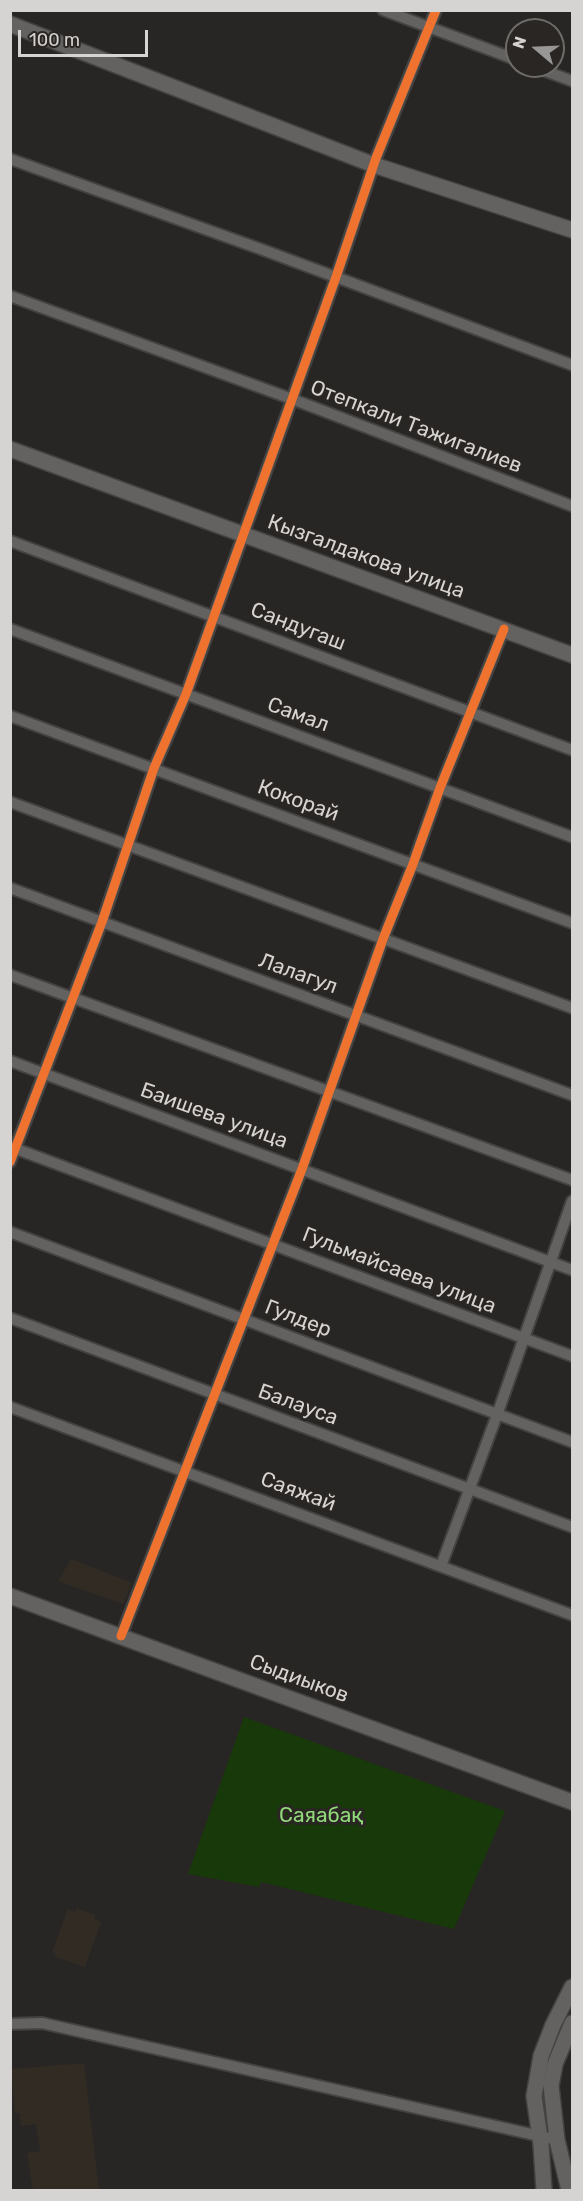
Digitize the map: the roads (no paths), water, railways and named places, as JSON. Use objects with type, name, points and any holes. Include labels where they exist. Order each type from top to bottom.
[{"type":"street","points":[[383,10],[505,56]]},
{"type":"street","points":[[10,1162],[13,1148],[45,1074],[102,922],[154,768],[186,694],[374,165],[435,10]]},
{"type":"street","points":[[10,24],[374,165],[573,230]]},
{"type":"street","points":[[10,159],[573,365]]},
{"type":"street","name":"Отепкали Тажигалиев","points":[[10,296],[292,399],[573,506]]},
{"type":"street","name":"Кызгалдакова улица","points":[[10,449],[573,655]]},
{"type":"street","name":"Сандугаш","points":[[10,541],[573,750]]},
{"type":"street","name":"Самал","points":[[10,629],[573,837]]},
{"type":"street","points":[[121,1636],[331,1092],[355,1016],[440,788],[504,629]]},
{"type":"street","name":"Кокорай","points":[[10,716],[573,923]]},
{"type":"street","points":[[10,802],[573,1008]]},
{"type":"street","name":"Лалагул","points":[[10,888],[573,1095]]},
{"type":"street","points":[[10,975],[573,1180]]},
{"type":"street","name":"Баишева улица","points":[[10,1061],[573,1270]]},
{"type":"street","name":"Гульмайсаева улица","points":[[13,1148],[573,1356]]},
{"type":"street","points":[[441,1566],[573,1201]]},
{"type":"street","name":"Гулдер","points":[[10,1232],[573,1442]]},
{"type":"street","name":"Балауса","points":[[10,1318],[573,1527]]},
{"type":"street","name":"Саяжай","points":[[10,1407],[573,1615]]},
{"type":"street","name":"Сыдиыков","points":[[10,1596],[573,1802]]},
{"type":"street","points":[[544,2190],[534,2096],[542,2056],[553,2025],[573,1987]]},
{"type":"street","points":[[10,2024],[42,2023],[557,2140]]},
{"type":"street","points":[[569,2190],[557,2140],[551,2086],[555,2064],[573,2024]]},
{"type":"park label","name":"Саяабақ","points":[[321,1816]]}]
